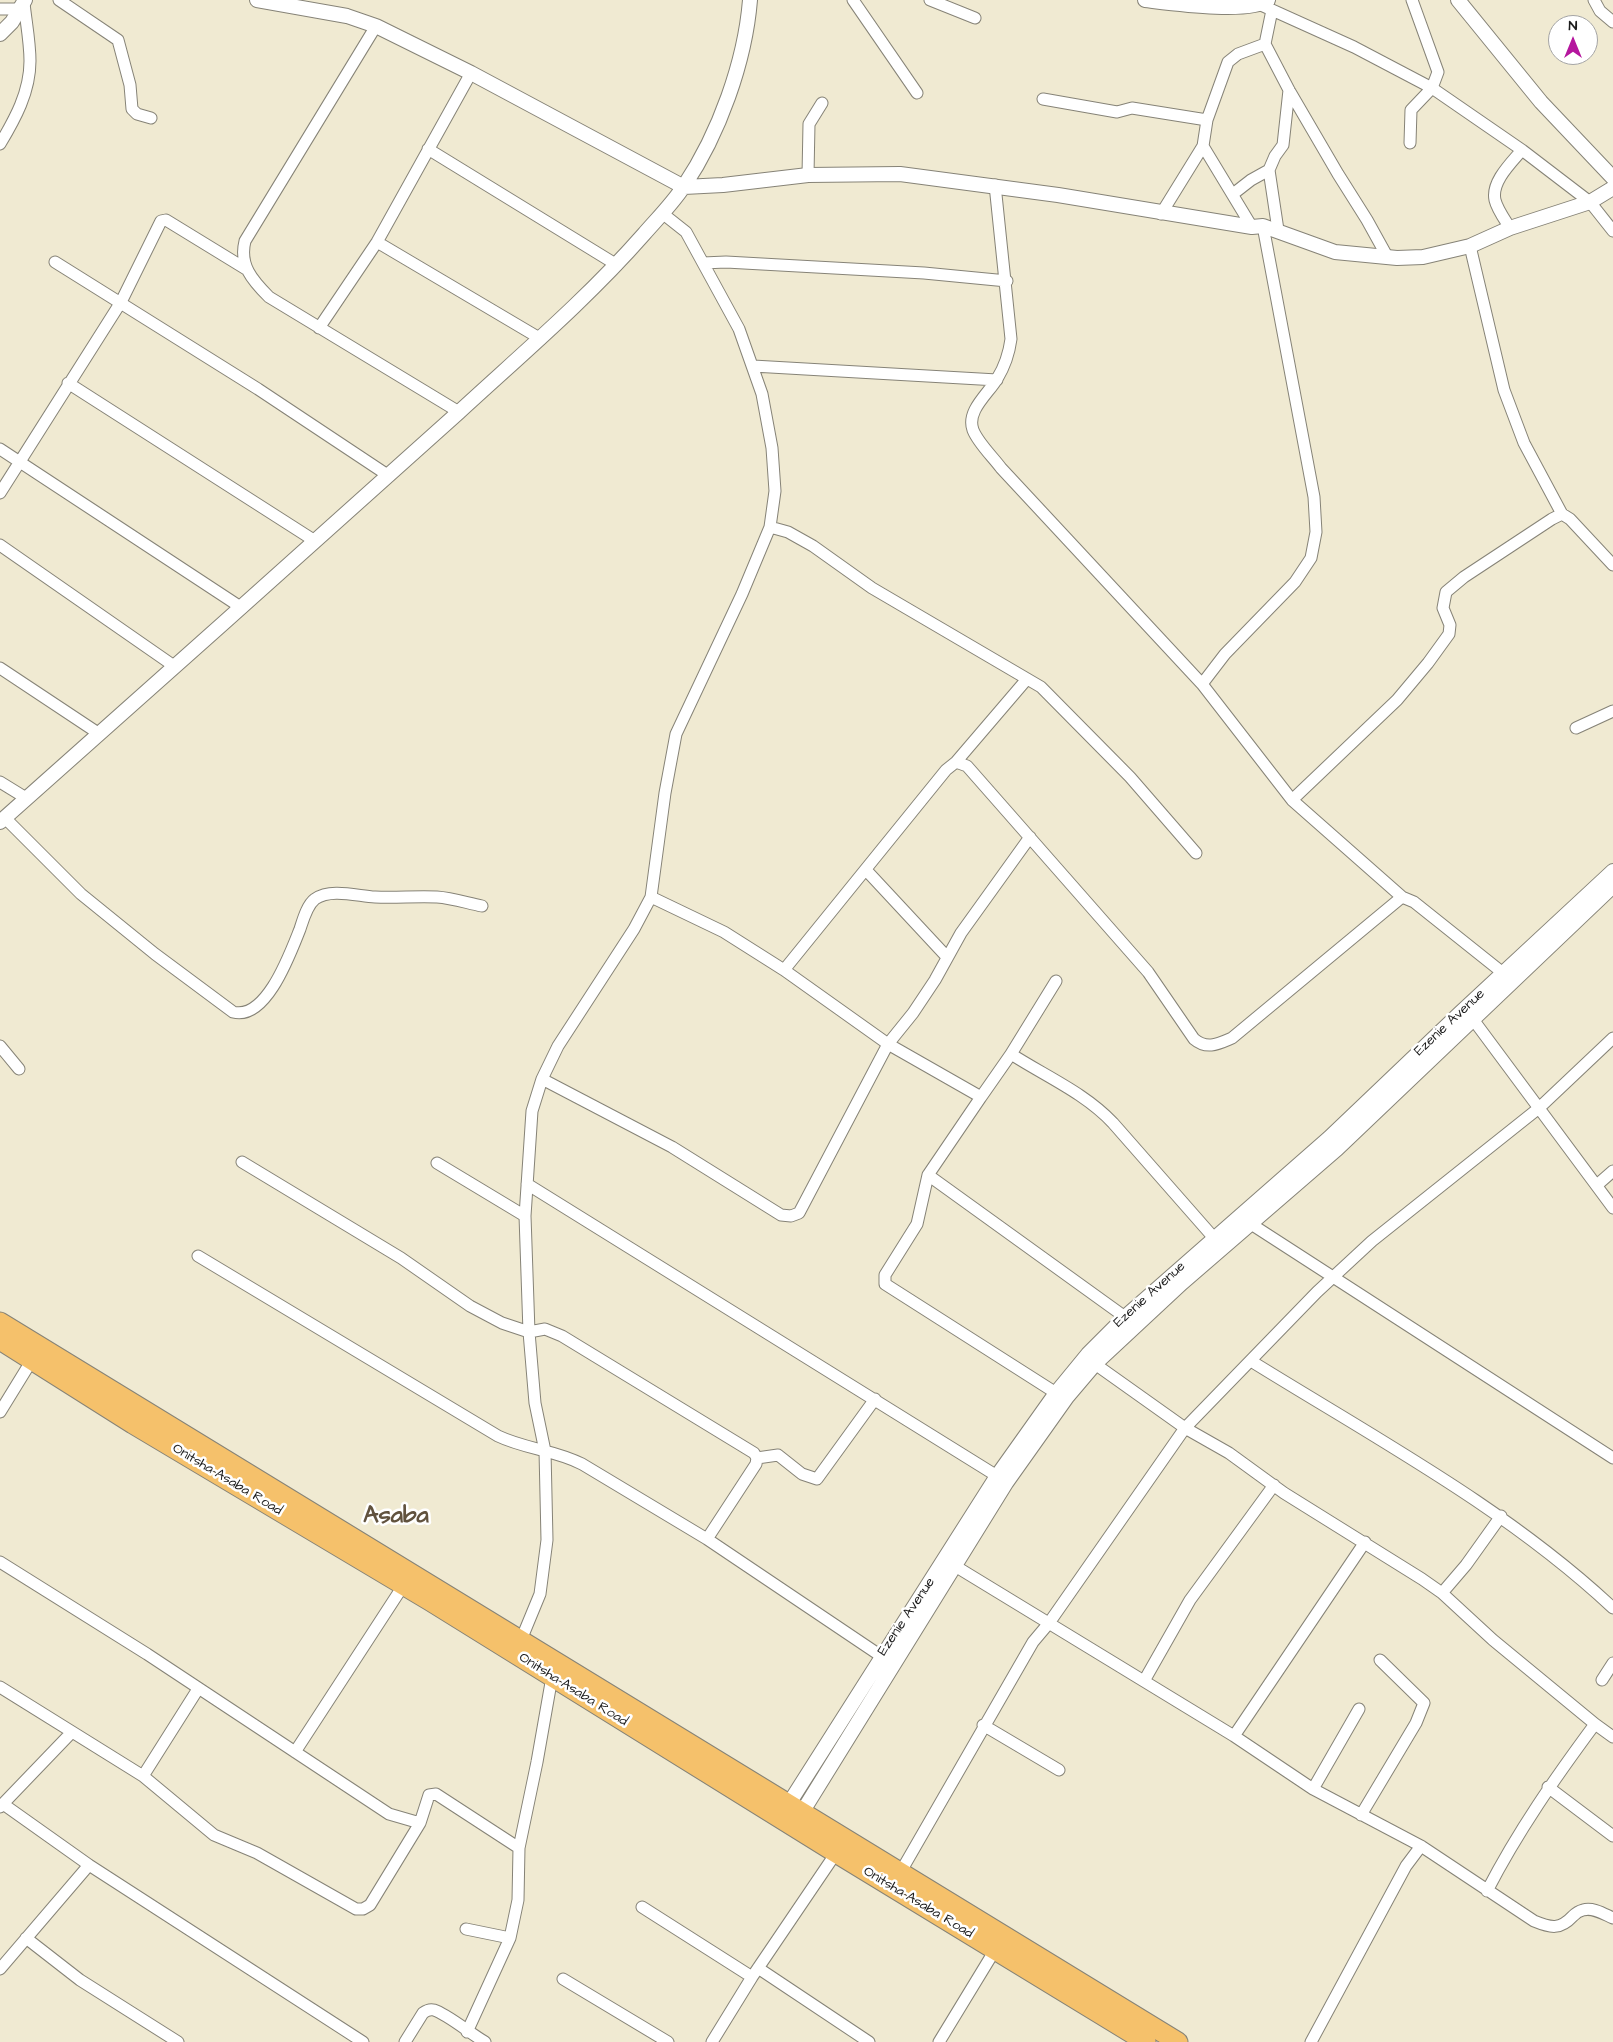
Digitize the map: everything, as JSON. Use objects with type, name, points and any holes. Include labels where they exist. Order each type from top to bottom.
[{"type":"highway","points":[[0,1322],[225,1469],[521,1640],[794,1809],[1178,2042]]},
{"type":"highway","name":"Onitsha-Asaba Road","points":[[0,1340],[225,1469],[403,1586],[1146,2042]]},
{"type":"street","points":[[60,0],[118,40],[130,85],[132,109],[137,114],[151,118]]},
{"type":"street","points":[[257,0],[347,16],[376,26],[472,73],[684,187],[723,185],[808,175],[900,174],[995,185],[1161,214],[1278,230],[1335,252],[1388,258],[1422,257],[1470,246],[1510,228],[1590,202],[1613,188]]},
{"type":"street","points":[[482,906],[438,897],[374,897],[347,894],[320,896],[309,906],[280,976],[259,1006],[250,1012],[241,1014],[234,1012],[155,954],[81,894],[2,820],[389,476],[541,338],[617,265],[684,187],[718,125],[743,43],[750,0]]},
{"type":"street","points":[[853,0],[917,93]]},
{"type":"street","points":[[930,0],[975,18]]},
{"type":"street","points":[[1145,0],[1232,6],[1267,5],[1354,47],[1432,88],[1522,150],[1590,202],[1613,232]]},
{"type":"street","points":[[1410,143],[1412,110],[1432,88],[1438,72],[1412,0]]},
{"type":"street","points":[[1458,0],[1541,102],[1613,178]]},
{"type":"street","points":[[1594,0],[1600,11],[1613,22]]},
{"type":"street","points":[[0,9],[22,4]]},
{"type":"street","points":[[0,34],[12,22],[22,4]]},
{"type":"street","points":[[0,144],[18,113],[26,89],[30,62],[22,4]]},
{"type":"street","points":[[1267,5],[1266,44],[1289,90],[1338,174],[1368,220],[1388,258]]},
{"type":"street","points":[[246,269],[242,254],[245,242],[376,26]]},
{"type":"street","points":[[1161,214],[1203,146],[1207,120],[1228,62],[1238,54],[1266,44]]},
{"type":"street","points":[[320,328],[377,242],[472,73]]},
{"type":"street","points":[[1278,230],[1269,170],[1275,156],[1283,145],[1289,90]]},
{"type":"street","points":[[1043,99],[1117,112],[1132,108],[1207,120]]},
{"type":"street","points":[[808,175],[809,124],[822,103]]},
{"type":"street","points":[[1202,684],[1225,654],[1295,582],[1311,558],[1316,532],[1314,497],[1258,227],[1233,194],[1203,146]]},
{"type":"street","points":[[428,149],[617,265]]},
{"type":"street","points":[[1510,228],[1495,201],[1495,188],[1522,150]]},
{"type":"street","points":[[1233,194],[1251,180],[1269,170]]},
{"type":"street","points":[[995,185],[1007,281],[1011,339],[1009,357],[997,380],[973,414],[971,422],[973,432],[1001,468],[1202,684],[1292,800],[1402,897],[1414,902],[1503,973]]},
{"type":"street","points":[[521,1640],[540,1594],[546,1540],[545,1451],[535,1403],[529,1332],[525,1216],[532,1111],[542,1079],[577,1014],[634,929],[651,897],[666,785],[676,734],[742,594],[770,527],[774,491],[772,448],[762,394],[739,329],[686,232],[662,213]]},
{"type":"street","points":[[0,493],[121,302],[161,222],[166,220],[246,269],[268,297],[459,412]]},
{"type":"street","points":[[377,242],[541,338]]},
{"type":"street","points":[[1470,246],[1504,390],[1524,443],[1562,514],[1570,519],[1613,565]]},
{"type":"street","points":[[55,262],[121,302],[389,476]]},
{"type":"street","points":[[703,263],[726,262],[1007,281]]},
{"type":"street","points":[[753,366],[997,380]]},
{"type":"street","points":[[68,383],[315,542]]},
{"type":"street","points":[[0,449],[242,608]]},
{"type":"street","points":[[1292,800],[1396,700],[1428,663],[1449,634],[1450,625],[1442,608],[1446,592],[1472,572],[1562,514]]},
{"type":"street","points":[[770,527],[788,532],[813,546],[872,588],[1026,679],[1061,705],[1130,777],[1196,853]]},
{"type":"street","points":[[0,545],[174,666]]},
{"type":"street","points":[[0,668],[98,734]]},
{"type":"street","points":[[784,970],[946,770],[956,762],[1026,679]]},
{"type":"street","points":[[1576,728],[1613,711]]},
{"type":"street","points":[[956,762],[968,766],[1148,972],[1194,1040],[1207,1046],[1217,1045],[1232,1038],[1402,897]]},
{"type":"street","points":[[0,782],[26,798]]},
{"type":"street","points":[[542,1079],[672,1147],[781,1215],[791,1216],[799,1213],[888,1044],[917,1006],[962,933],[1030,837]]},
{"type":"street","points":[[866,870],[947,958]]},
{"type":"street","name":"Ezenie Avenue","points":[[794,1809],[955,1566],[1006,1483],[1067,1397],[1095,1364],[1149,1313],[1251,1224],[1280,1189],[1329,1138],[1613,872]]},
{"type":"street","name":"Ezenie Avenue","points":[[794,1809],[881,1656],[997,1476],[1056,1393],[1088,1354],[1125,1317],[1214,1238],[1337,1149],[1472,1018],[1524,973],[1611,891]]},
{"type":"street","points":[[651,897],[724,932],[784,970],[888,1044],[981,1097]]},
{"type":"street","points":[[1056,981],[1011,1054],[928,1176],[917,1224],[885,1275],[886,1284],[1056,1393]]},
{"type":"street","points":[[1472,1018],[1613,1208]]},
{"type":"street","points":[[900,1873],[1033,1642],[1049,1623],[1185,1428],[1372,1241],[1540,1108],[1613,1038]]},
{"type":"street","points":[[0,1046],[19,1069]]},
{"type":"street","points":[[1011,1054],[1098,1107],[1214,1238]]},
{"type":"street","points":[[242,1162],[401,1258],[470,1306],[502,1323],[529,1332],[545,1329],[562,1336],[750,1450],[757,1458]]},
{"type":"street","points":[[438,1163],[525,1216]]},
{"type":"street","points":[[1597,1185],[1613,1171]]},
{"type":"street","points":[[928,1176],[1125,1317]]},
{"type":"street","points":[[527,1184],[876,1399],[997,1476]]},
{"type":"street","points":[[1251,1224],[1613,1458]]},
{"type":"street","points":[[198,1256],[498,1436],[518,1446],[568,1457],[582,1464],[707,1539],[881,1656]]},
{"type":"street","points":[[0,1412],[32,1360]]},
{"type":"street","points":[[1251,1361],[1501,1516],[1581,1578],[1613,1608]]},
{"type":"street","points":[[1095,1364],[1185,1428],[1238,1458],[1274,1485],[1442,1593],[1492,1640],[1594,1724],[1613,1737]]},
{"type":"street","points":[[757,1458],[778,1456],[802,1474],[817,1479],[876,1399]]},
{"type":"street","points":[[707,1539],[756,1464],[757,1458]]},
{"type":"street","points":[[1144,1681],[1190,1600],[1274,1485]]},
{"type":"street","points":[[1442,1593],[1466,1565],[1501,1516]]},
{"type":"street","points":[[1234,1736],[1365,1542]]},
{"type":"street","points":[[0,1562],[147,1654],[389,1814],[420,1824]]},
{"type":"street","points":[[955,1566],[1234,1736],[1313,1789],[1421,1846],[1534,1921],[1548,1927],[1560,1927],[1580,1910],[1585,1909],[1596,1910],[1613,1918]]},
{"type":"street","points":[[294,1752],[403,1586]]},
{"type":"street","points":[[1361,1815],[1416,1723],[1424,1704],[1380,1660]]},
{"type":"street","points":[[1602,1680],[1613,1663]]},
{"type":"street","points":[[467,2032],[510,1938],[518,1900],[519,1848],[538,1762],[552,1677]]},
{"type":"street","points":[[0,1687],[143,1776],[214,1835],[257,1853],[356,1909],[363,1909],[370,1905],[420,1824],[429,1795],[436,1794],[519,1848]]},
{"type":"street","points":[[143,1776],[198,1689]]},
{"type":"street","points":[[1313,1789],[1359,1708]]},
{"type":"street","points":[[1488,1891],[1512,1844],[1548,1787],[1594,1724]]},
{"type":"street","points":[[983,1726],[1058,1770]]},
{"type":"street","points":[[72,1732],[2,1806],[363,2042]]},
{"type":"street","points":[[1548,1787],[1613,1836]]},
{"type":"street","points":[[1311,2042],[1406,1866],[1421,1846]]},
{"type":"street","points":[[712,2042],[755,1973],[836,1853]]},
{"type":"street","points":[[0,1969],[89,1864]]},
{"type":"street","points":[[642,1907],[869,2042]]},
{"type":"street","points":[[466,1929],[510,1938]]},
{"type":"street","points":[[26,1938],[80,1980],[178,2042]]},
{"type":"street","points":[[939,2042],[995,1950]]},
{"type":"street","points":[[564,1979],[668,2042]]},
{"type":"street","points":[[405,2042],[423,2013],[428,2010],[434,2010],[485,2042]]},
{"type":"district","name":"Asaba","points":[[396,1517]]}]
